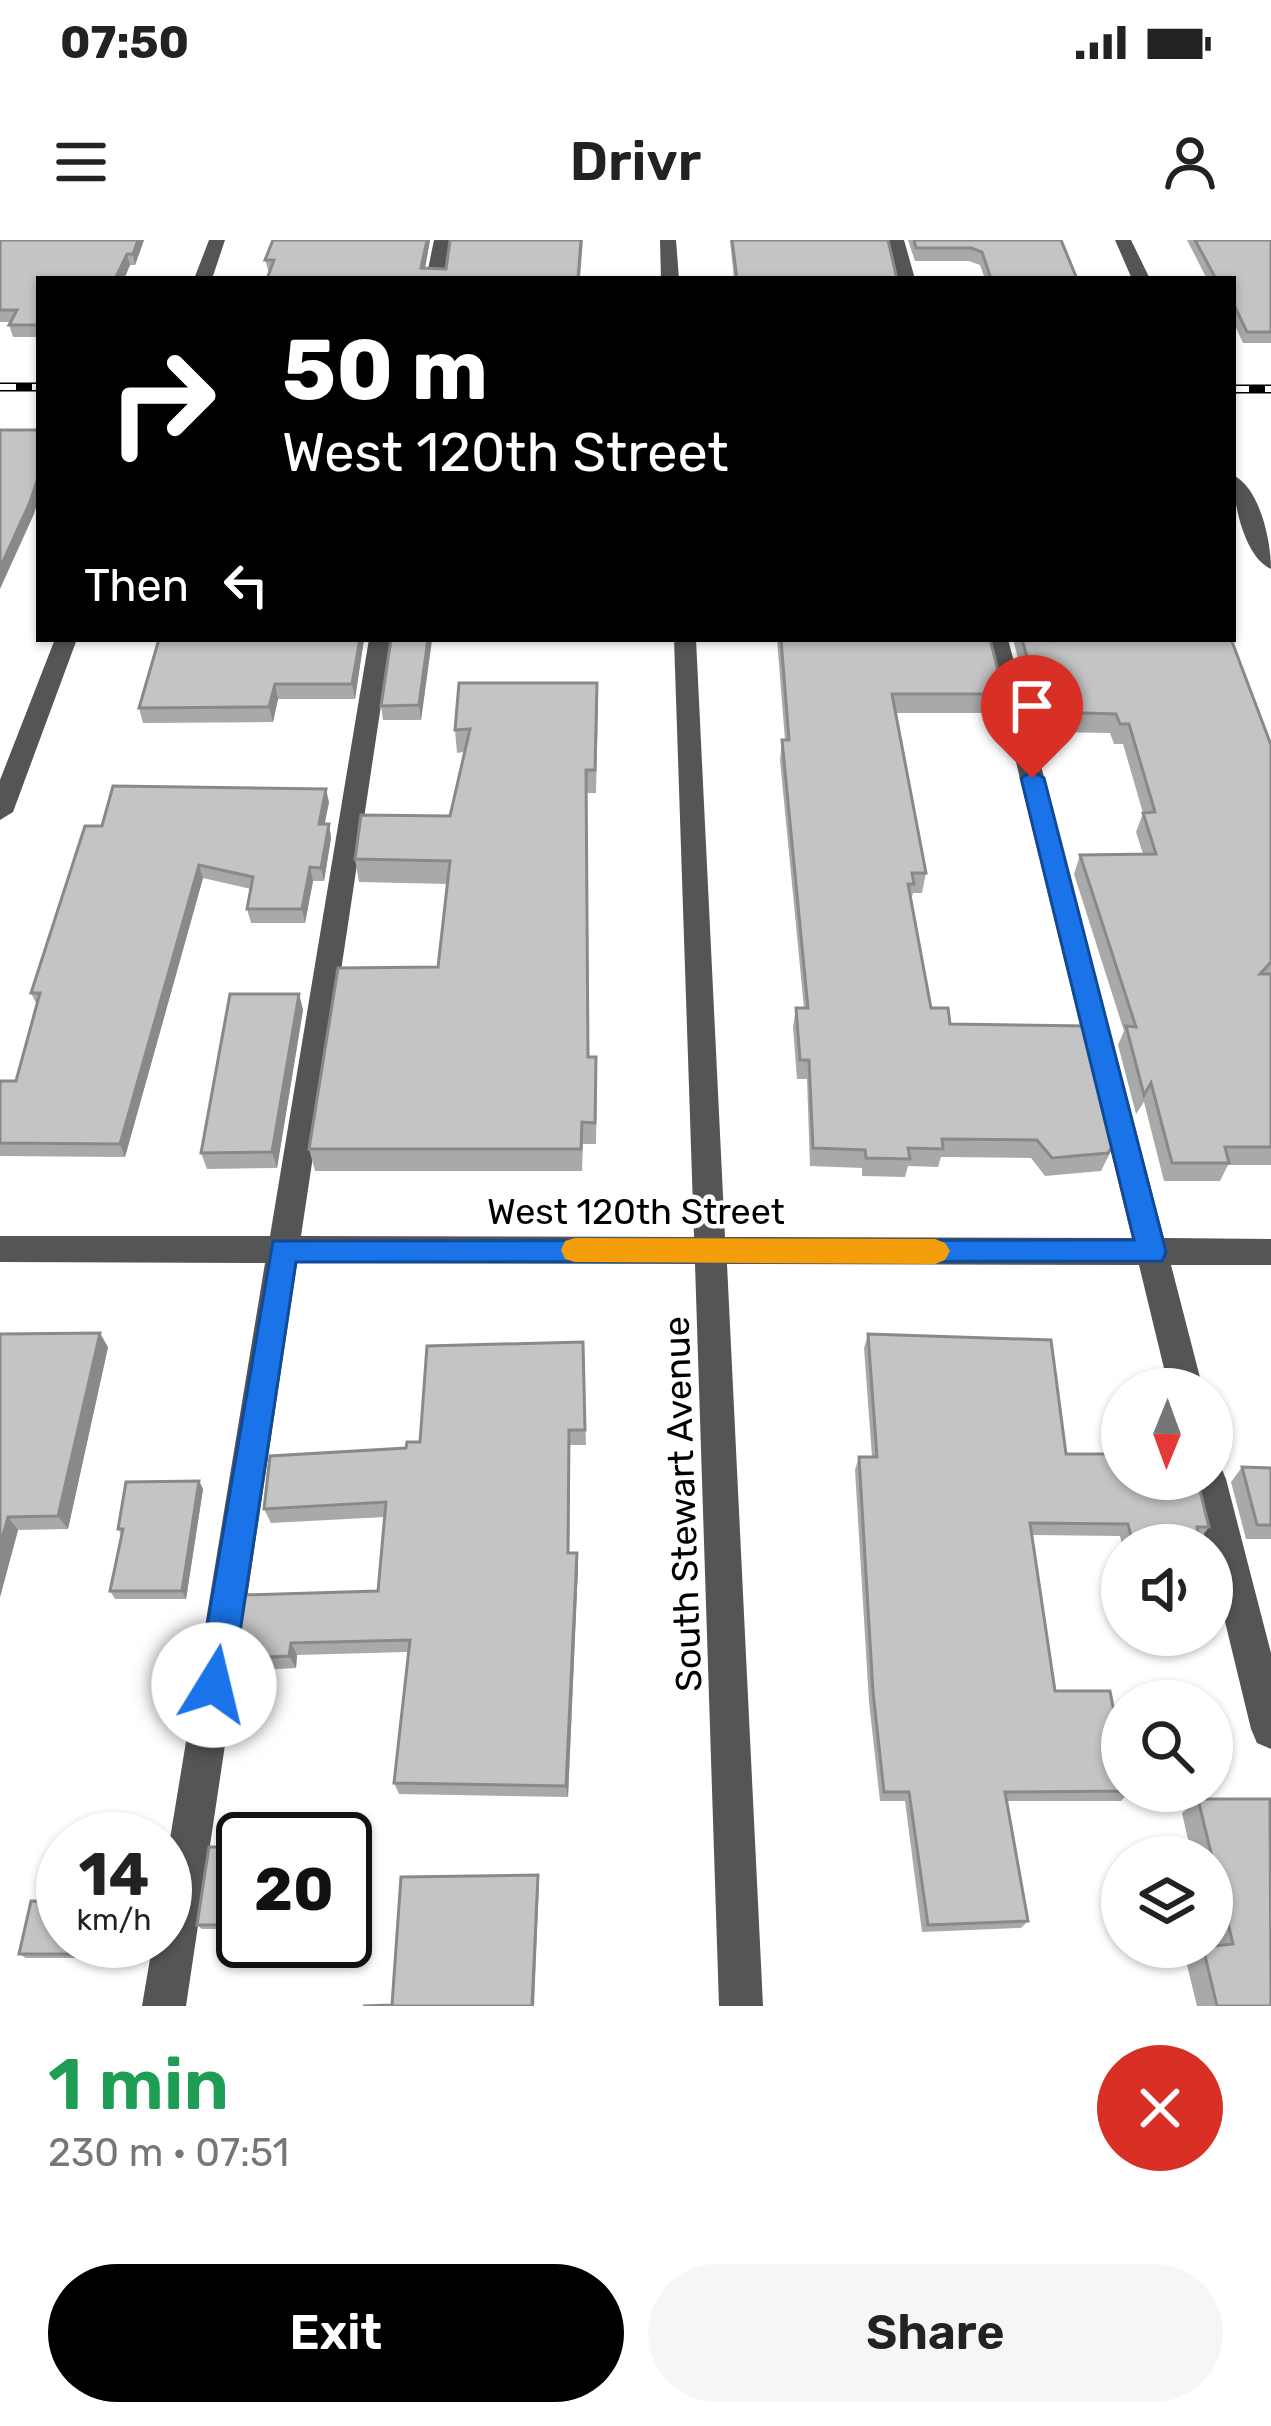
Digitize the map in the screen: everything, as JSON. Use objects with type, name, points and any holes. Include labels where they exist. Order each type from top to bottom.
[{"type":"street","points":[[203,276],[218,240]]},
{"type":"street","points":[[436,276],[442,240]]},
{"type":"street","points":[[668,240],[670,276]]},
{"type":"street","points":[[896,240],[905,276]]},
{"type":"street","points":[[1123,240],[1140,276]]},
{"type":"street","points":[[1236,487],[1271,563]]},
{"type":"street","points":[[0,812],[65,642]]},
{"type":"street","points":[[164,2006],[380,642]]},
{"type":"street","name":"South Stewart Avenue","points":[[685,642],[742,2006]]},
{"type":"street","points":[[998,642],[1181,1368]]},
{"type":"street","name":"West 120th Street","points":[[0,1249],[1271,1252]]},
{"type":"street","points":[[1213,1500],[1271,1729]]},
{"type":"building","points":[[0,240],[138,240],[116,276],[36,276],[36,325],[9,325],[17,310],[0,310]]},
{"type":"building","points":[[273,240],[427,240],[421,268],[446,269],[450,240],[581,240],[578,276],[268,276],[274,260],[265,260]]},
{"type":"building","points":[[732,240],[888,240],[896,276],[737,276]]},
{"type":"building","points":[[914,240],[1061,240],[1076,276],[990,276],[982,252],[916,248]]},
{"type":"building","points":[[1195,240],[1271,240],[1271,332],[1247,332],[1236,309],[1236,276],[1214,276]]},
{"type":"building","points":[[0,430],[36,430],[36,484],[0,568]]},
{"type":"building","points":[[158,642],[359,642],[352,684],[275,684],[269,707],[139,708]]},
{"type":"building","points":[[391,642],[428,642],[419,705],[381,706]]},
{"type":"building","points":[[781,642],[991,642],[1004,694],[892,694],[926,873],[912,873],[914,884],[908,884],[931,1008],[948,1008],[950,1024],[1087,1026],[1116,1141],[1108,1153],[1052,1158],[1037,1140],[942,1139],[943,1149],[908,1148],[910,1159],[866,1158],[865,1150],[813,1148],[809,1060],[800,1060],[796,1008],[808,1008],[782,740],[789,740]]},
{"type":"building","points":[[1023,642],[1232,642],[1271,745],[1271,962],[1260,974],[1271,974],[1271,1147],[1225,1147],[1229,1163],[1172,1163],[1151,1083],[1144,1095],[1126,1026],[1136,1027],[1080,855],[1156,854],[1143,813],[1155,812],[1129,724],[1120,724],[1116,714],[1053,712],[1049,694],[1037,694]]},
{"type":"building","points":[[459,683],[597,683],[595,770],[586,770],[588,1057],[596,1057],[595,1123],[582,1122],[581,1149],[309,1149],[338,968],[438,967],[450,861],[355,859],[361,815],[450,816],[470,729],[455,730]]},
{"type":"building","points":[[113,786],[326,789],[319,824],[329,824],[321,868],[310,867],[302,909],[247,909],[253,877],[199,865],[120,1144],[0,1143],[1,1081],[16,1081],[40,993],[31,993],[85,826],[102,826]]},
{"type":"building","points":[[230,994],[299,994],[272,1152],[201,1153]]},
{"type":"building","points":[[100,1333],[58,1516],[8,1517],[0,1546],[0,1334]]},
{"type":"building","points":[[868,1334],[1051,1340],[1066,1454],[1101,1454],[1101,1500],[1202,1500],[1208,1524],[1030,1523],[1055,1691],[1101,1691],[1101,1791],[1005,1792],[1028,1921],[928,1925],[909,1792],[884,1792],[859,1457],[877,1457]]},
{"type":"building","points":[[583,1342],[585,1430],[569,1430],[568,1553],[577,1553],[566,1786],[394,1783],[410,1640],[291,1643],[289,1656],[233,1659],[243,1595],[378,1591],[386,1502],[264,1509],[270,1456],[406,1448],[407,1442],[420,1442],[427,1346]]},
{"type":"building","points":[[1242,1467],[1271,1468],[1271,1525],[1257,1525]]},
{"type":"building","points":[[199,1481],[182,1591],[110,1591],[123,1529],[118,1529],[126,1482]]},
{"type":"building","points":[[1233,1799],[1270,1799],[1271,2006],[1217,2006],[1208,1968],[1233,1968],[1233,1836],[1207,1836],[1201,1812],[1233,1812]]},
{"type":"building","points":[[209,1847],[216,1847],[216,1925],[197,1925]]},
{"type":"building","points":[[538,1875],[532,2006],[363,2006],[392,2005],[401,1877]]},
{"type":"building","points":[[31,1901],[36,1901],[36,1954],[19,1954]]},
{"type":"railway","points":[[0,387],[36,387]]},
{"type":"railway","points":[[1236,389],[1271,389]]},
{"type":"slow traffic","points":[[575,1250],[935,1251]]},
{"type":"route","points":[[214,1685],[283,1250],[1151,1252],[1032,778]]}]
